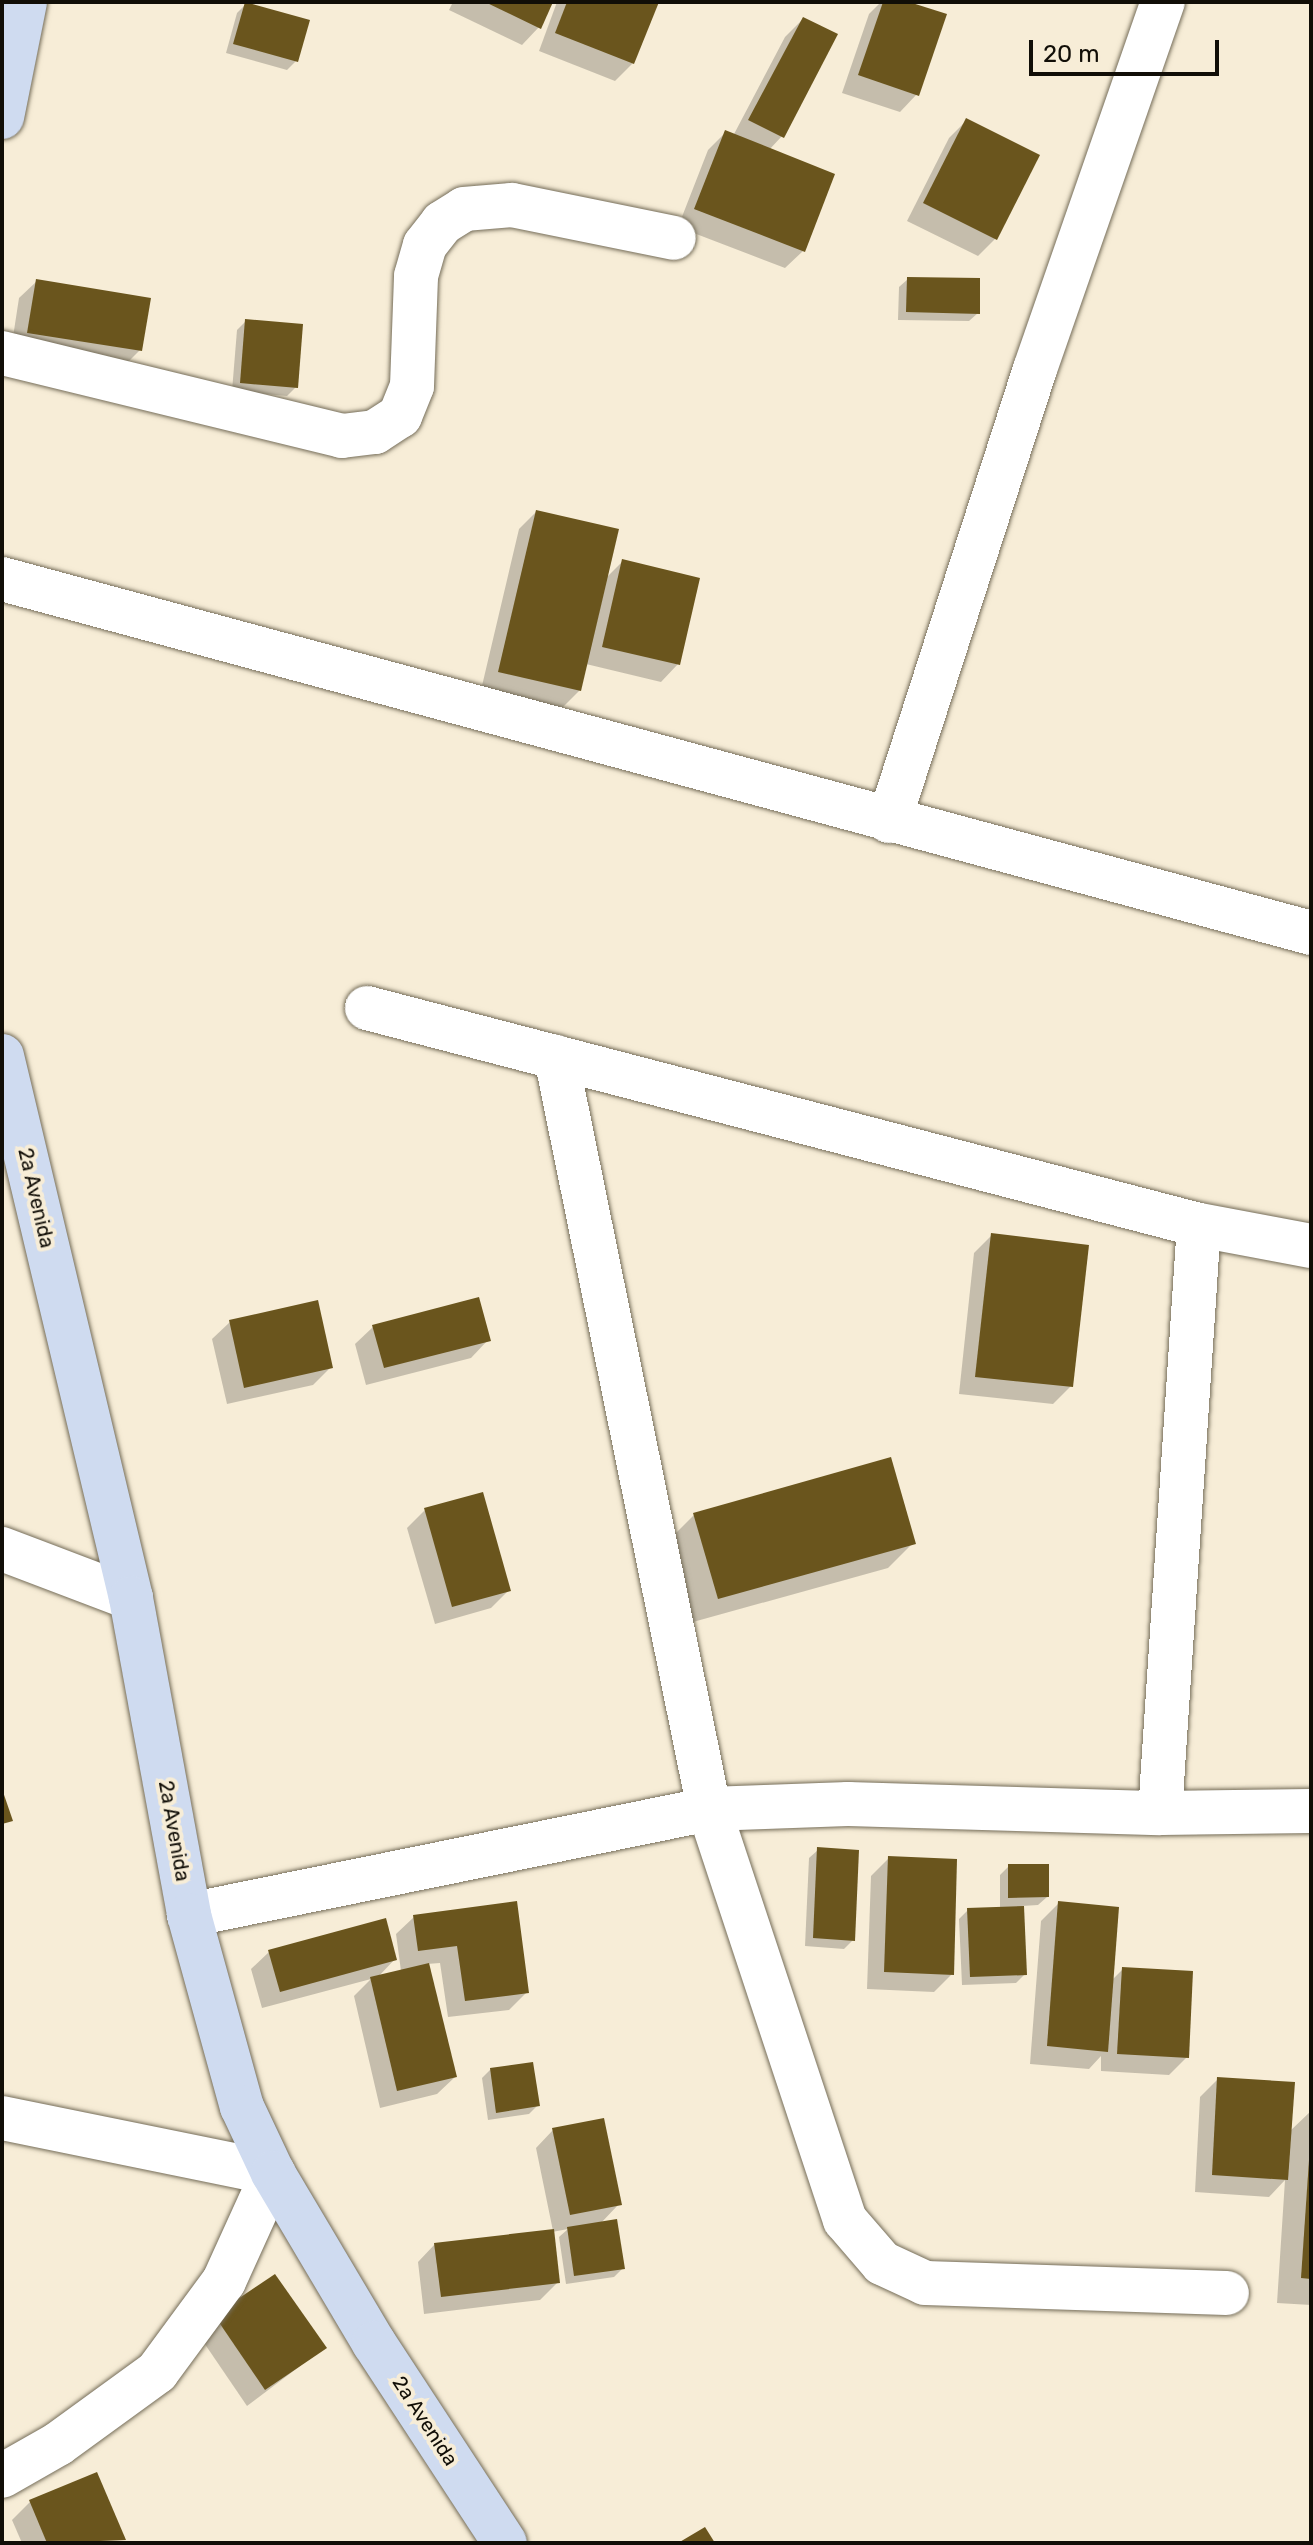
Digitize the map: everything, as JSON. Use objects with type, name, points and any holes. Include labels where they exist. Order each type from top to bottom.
[{"type":"street","points":[[2,117],[25,2]]},
{"type":"street","points":[[889,821],[1035,369],[1163,2]]},
{"type":"street","points":[[2,353],[342,436],[375,432],[400,416],[412,386],[416,276],[425,245],[442,223],[464,209],[512,205],[674,238]]},
{"type":"street","points":[[2,579],[1311,933]]},
{"type":"street","points":[[367,1008],[1199,1225],[1311,1246]]},
{"type":"street","name":"2a Avenida","points":[[2,1056],[131,1598],[189,1915],[242,2107],[273,2173],[374,2343],[505,2543]]},
{"type":"street","points":[[556,1057],[709,1809],[845,2220],[882,2263],[925,2283],[1227,2293]]},
{"type":"street","points":[[1160,1813],[1199,1225]]},
{"type":"street","points":[[2,1549],[131,1598]]},
{"type":"street","points":[[189,1915],[709,1809],[848,1804],[1160,1813],[1311,1811]]},
{"type":"street","points":[[2,2118],[273,2173],[224,2281],[157,2372],[58,2444],[2,2476]]},
{"type":"building","points":[[245,2],[310,20],[298,62],[233,44]]},
{"type":"building","points":[[485,2],[553,2],[541,29]]},
{"type":"building","points":[[567,2],[659,2],[634,64],[555,33]]},
{"type":"building","points":[[883,2],[909,2],[947,14],[919,96],[858,75]]},
{"type":"building","points":[[803,17],[838,34],[784,138],[748,120]]},
{"type":"building","points":[[966,118],[1040,155],[997,240],[923,203]]},
{"type":"building","points":[[725,130],[835,174],[805,252],[694,209]]},
{"type":"building","points":[[907,277],[980,278],[980,314],[906,312]]},
{"type":"building","points":[[36,279],[151,298],[142,351],[27,333]]},
{"type":"building","points":[[245,319],[303,324],[298,388],[240,383]]},
{"type":"building","points":[[536,510],[619,529],[581,691],[498,672]]},
{"type":"building","points":[[622,559],[700,578],[680,665],[602,647]]},
{"type":"building","points":[[991,1233],[1089,1245],[1073,1387],[975,1377]]},
{"type":"building","points":[[479,1297],[491,1341],[384,1368],[372,1325]]},
{"type":"building","points":[[318,1300],[333,1368],[244,1388],[229,1320]]},
{"type":"building","points":[[891,1457],[916,1544],[718,1599],[693,1513]]},
{"type":"building","points":[[483,1492],[511,1591],[452,1607],[424,1508]]},
{"type":"building","points":[[2,1789],[13,1821],[2,1824]]},
{"type":"building","points":[[817,1847],[859,1850],[855,1941],[813,1938]]},
{"type":"building","points":[[888,1856],[957,1859],[954,1975],[884,1972]]},
{"type":"building","points":[[1008,1864],[1049,1864],[1049,1897],[1008,1898]]},
{"type":"building","points":[[517,1901],[529,1993],[465,2001],[457,1946],[418,1951],[413,1915]]},
{"type":"building","points":[[1058,1901],[1119,1907],[1108,2052],[1047,2046]]},
{"type":"building","points":[[1024,1906],[1027,1975],[970,1977],[967,1908]]},
{"type":"building","points":[[386,1918],[397,1960],[280,1992],[268,1950]]},
{"type":"building","points":[[429,1963],[457,2077],[397,2091],[370,1977]]},
{"type":"building","points":[[1122,1967],[1193,1971],[1189,2058],[1117,2054]]},
{"type":"building","points":[[533,2062],[540,2106],[496,2113],[490,2068]]},
{"type":"building","points":[[1217,2077],[1295,2082],[1288,2180],[1212,2175]]},
{"type":"building","points":[[604,2118],[622,2205],[570,2215],[552,2128]]},
{"type":"building","points":[[1311,2160],[1311,2279],[1301,2278]]},
{"type":"building","points":[[617,2219],[625,2269],[574,2276],[567,2227]]},
{"type":"building","points":[[554,2229],[560,2283],[441,2297],[434,2243]]},
{"type":"building","points":[[275,2274],[327,2348],[265,2390],[214,2315]]},
{"type":"building","points":[[97,2472],[126,2540],[47,2543],[29,2500]]},
{"type":"building","points":[[705,2527],[715,2543],[678,2543]]}]
